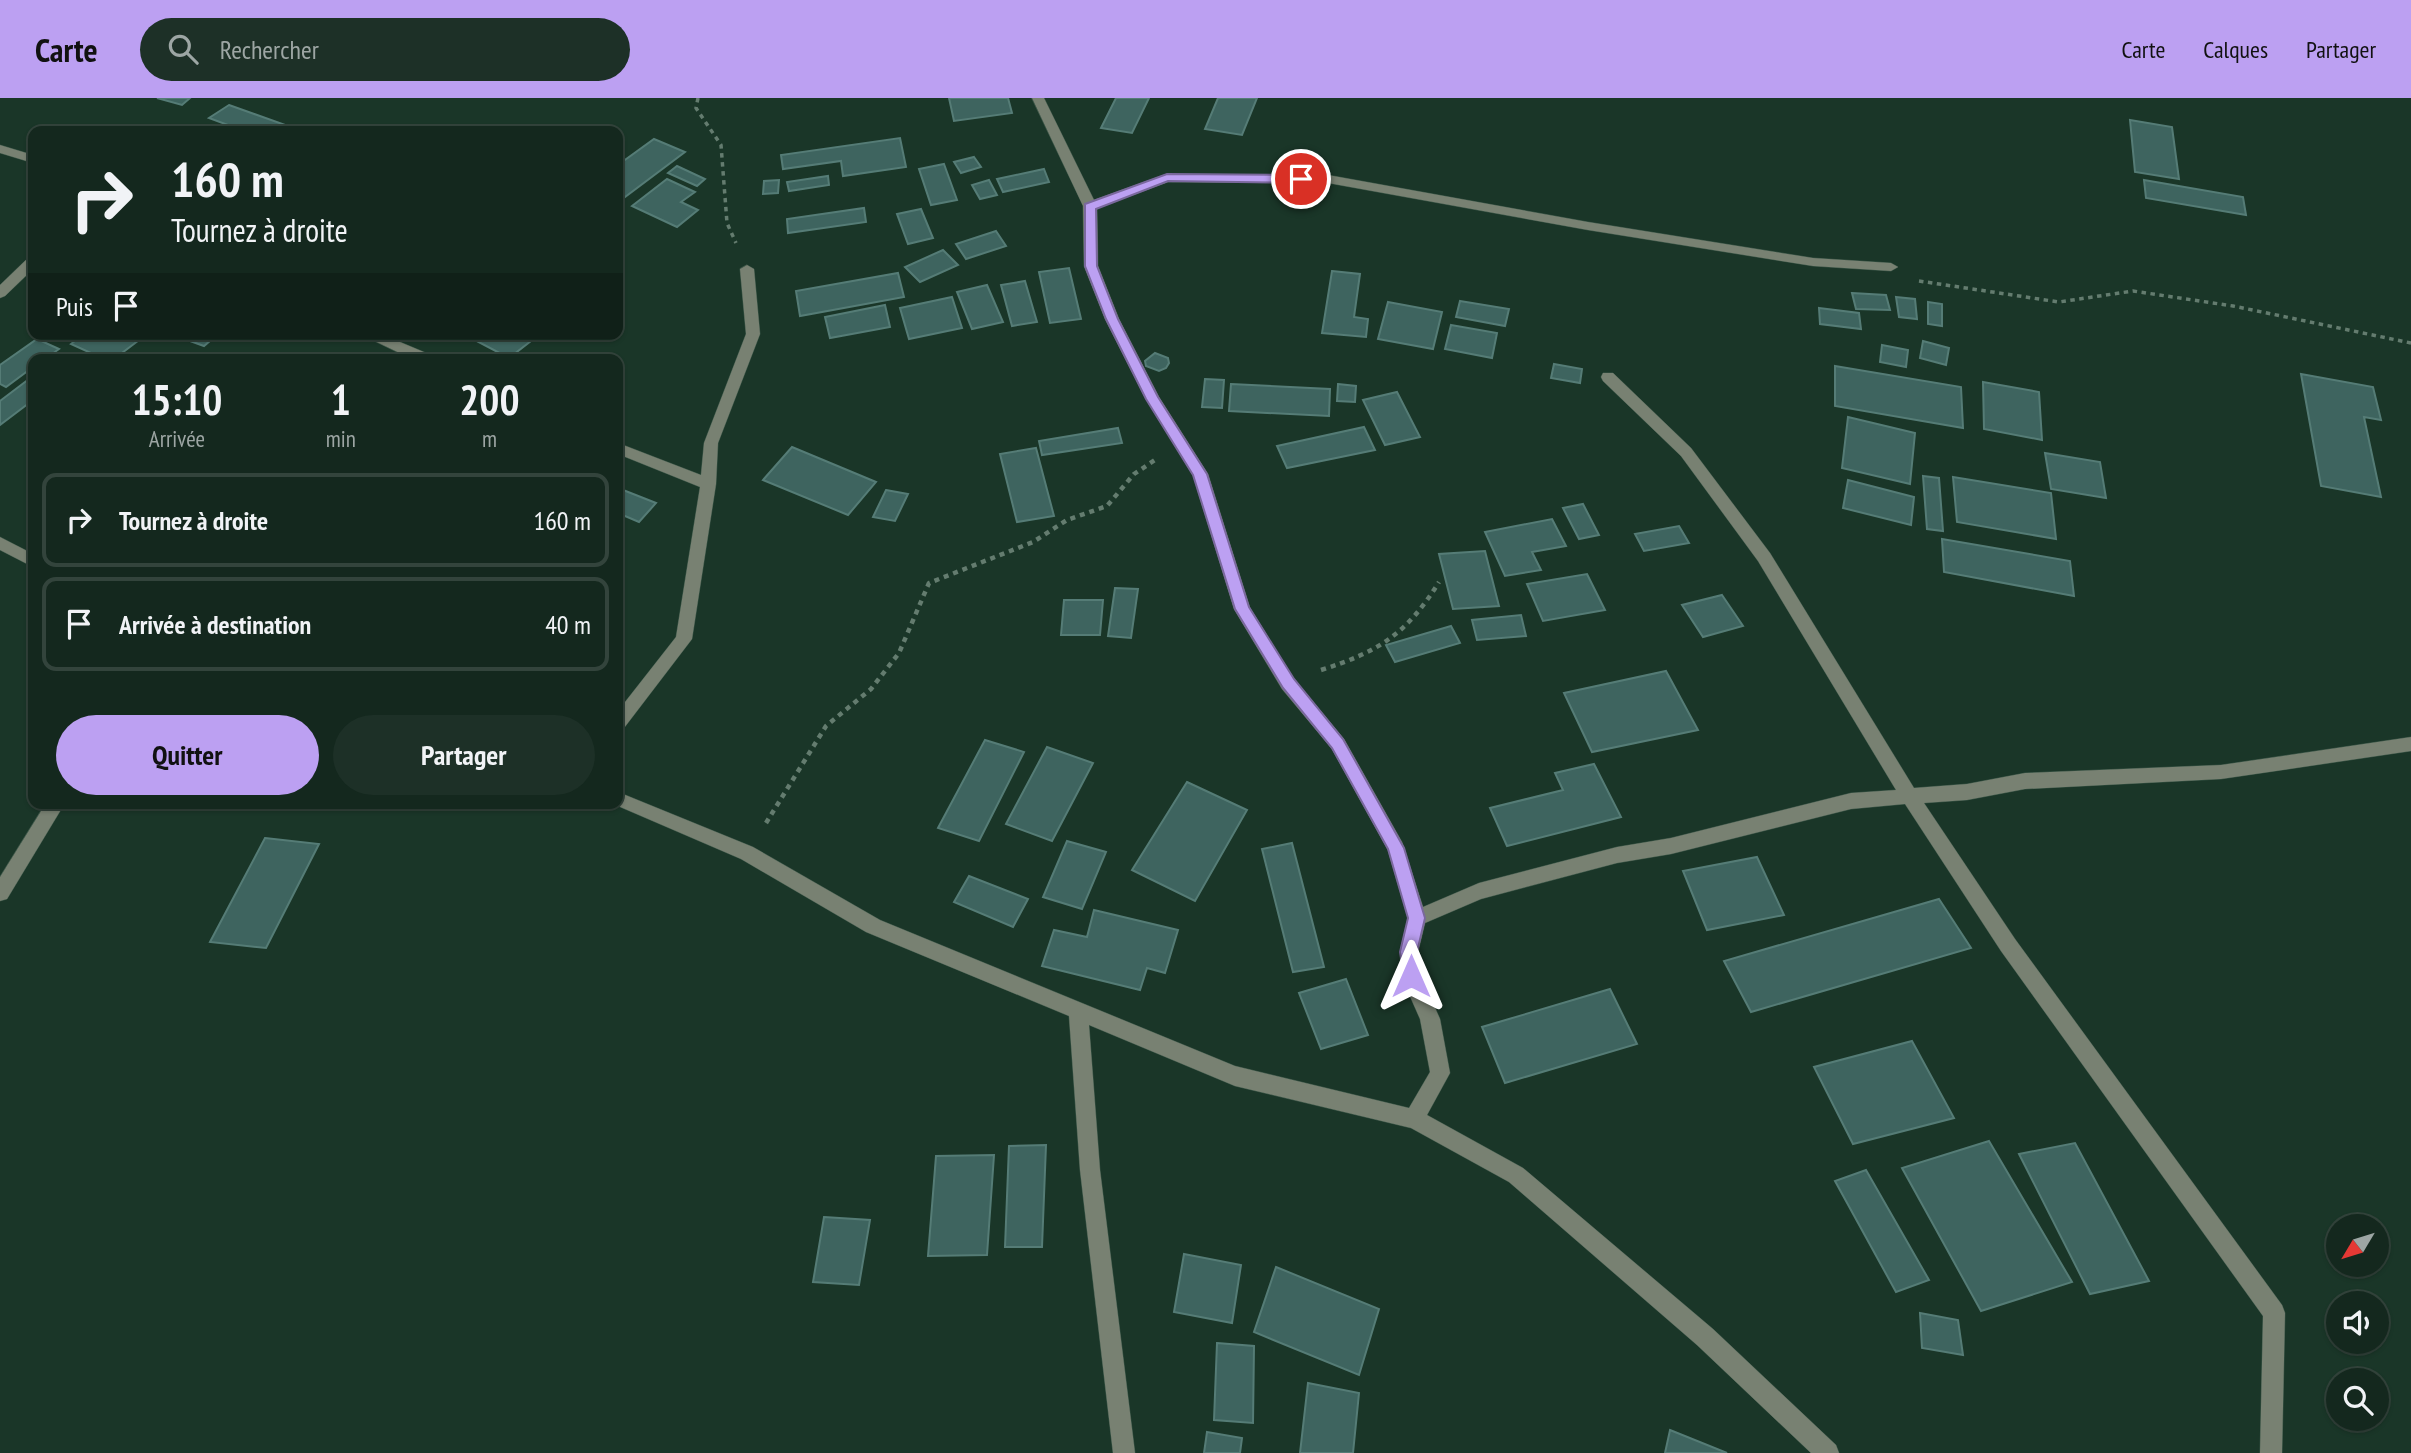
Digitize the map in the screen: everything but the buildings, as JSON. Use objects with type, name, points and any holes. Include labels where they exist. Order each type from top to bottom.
[{"type":"street","points":[[1038,98],[1090,206],[1091,266],[1112,319],[1153,399],[1200,474],[1242,609],[1288,684],[1338,744],[1396,848],[1417,918],[1409,952],[1411,976],[1430,1019],[1440,1073],[1414,1119]]},
{"type":"street","points":[[0,149],[28,157]]},
{"type":"street","points":[[1090,206],[1167,178],[1328,179],[1588,226],[1813,262],[1891,267]]},
{"type":"street","points":[[0,293],[28,266]]},
{"type":"street","points":[[623,717],[684,639],[708,484],[711,443],[753,334],[747,269]]},
{"type":"street","points":[[381,340],[414,354]]},
{"type":"street","points":[[1608,377],[1686,452],[1764,557],[1910,797],[2016,956],[2274,1313],[2271,1453]]},
{"type":"street","points":[[623,450],[708,484]]},
{"type":"street","points":[[0,543],[28,558]]},
{"type":"street","points":[[1417,918],[1479,891],[1617,855],[1671,846],[1851,801],[1967,792],[2025,781],[2221,772],[2411,744]]},
{"type":"street","points":[[623,802],[747,853],[873,926],[1235,1076],[1414,1119],[1516,1175],[1705,1337],[1828,1453]]},
{"type":"street","points":[[0,893],[52,809]]},
{"type":"street","points":[[1078,1012],[1090,1170],[1124,1453]]},
{"type":"path","points":[[698,98],[696,108],[720,145],[727,223],[747,269]]},
{"type":"path","points":[[1908,280],[1971,287],[2059,302],[2133,291],[2232,306],[2411,343]]},
{"type":"path","points":[[747,853],[826,726],[870,689],[899,653],[929,583],[1034,542],[1067,520],[1107,506],[1135,474],[1180,443]]},
{"type":"path","points":[[1288,684],[1301,676],[1343,663],[1388,643],[1422,611],[1439,582]]},
{"type":"route","points":[[1301,179],[1167,178],[1090,206],[1091,266],[1112,319],[1153,399],[1200,474],[1242,609],[1288,684],[1338,744],[1396,848],[1417,918],[1409,952],[1411,976]]}]
